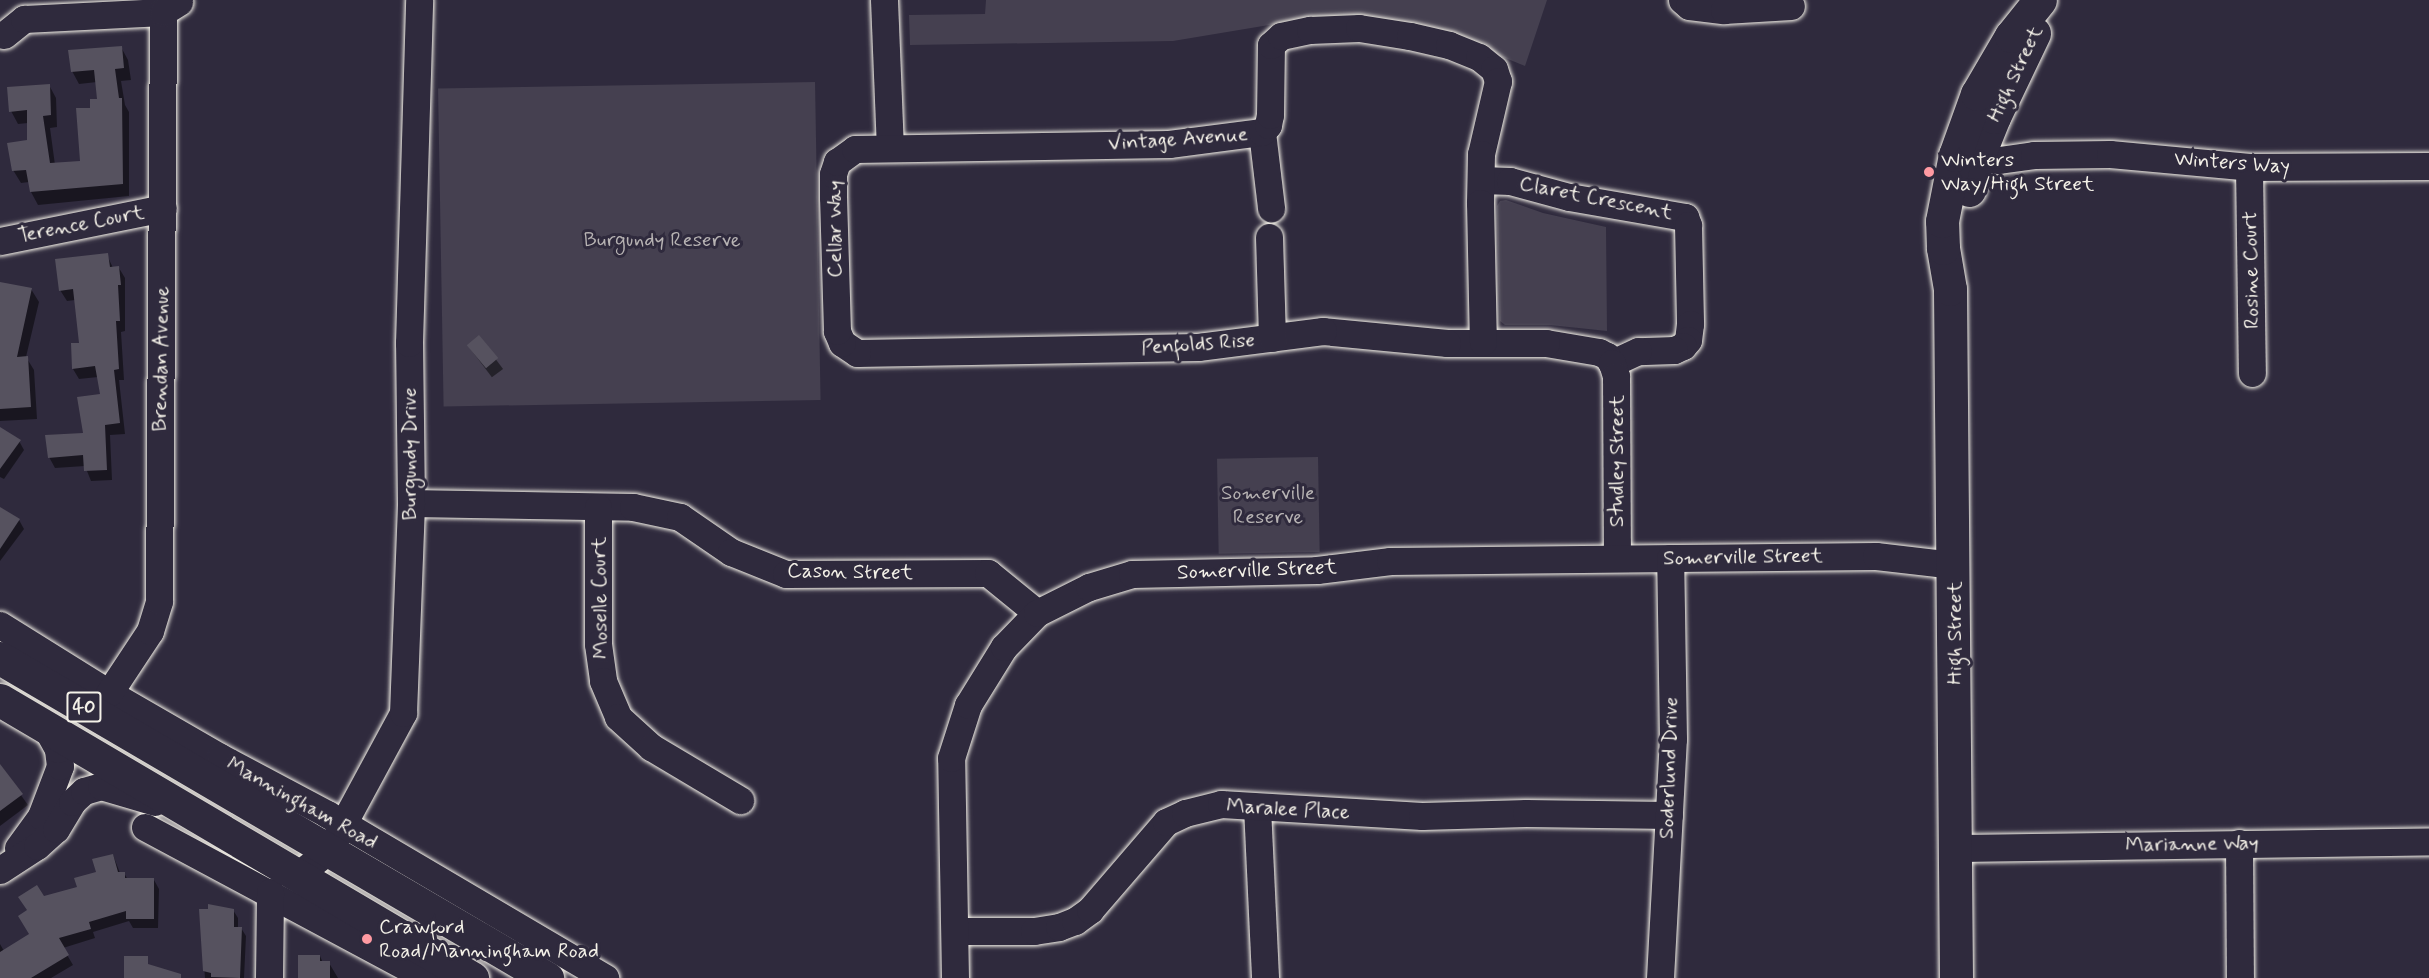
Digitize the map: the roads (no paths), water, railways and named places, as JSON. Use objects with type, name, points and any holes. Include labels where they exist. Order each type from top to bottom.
[{"type":"main road","name":"High Street","points":[[1956,978],[1950,289],[1943,249],[1942,221],[1971,144],[1993,64],[2040,0]]},
{"type":"main road","name":"High Street","points":[[1971,144],[2050,0]]},
{"type":"main road","name":"Manningham Road","points":[[0,658],[232,793],[336,837],[547,978]]},
{"type":"main road","name":"40","points":[[0,700],[472,978]]},
{"type":"main road","points":[[104,762],[124,730]]},
{"type":"street","name":"Burgundy Drive","points":[[298,875],[336,837],[403,714],[411,503],[409,343],[419,0]]},
{"type":"street","points":[[884,0],[890,147]]},
{"type":"street","points":[[1682,0],[1689,6],[1724,10],[1791,6]]},
{"type":"street","name":"Brendan Avenue","points":[[4,35],[24,19],[171,7],[163,208],[159,601],[150,631],[109,693]]},
{"type":"street","name":"Vintage Avenue","points":[[890,147],[1169,144],[1262,132],[1268,125],[1270,115],[1271,45],[1281,36],[1310,30],[1359,28],[1449,45],[1479,57],[1494,69],[1498,81],[1481,154],[1483,342]]},
{"type":"street","points":[[1262,132],[1271,208]]},
{"type":"street","name":"Winters Way","points":[[1971,144],[2001,146],[2034,155],[2110,154],[2249,167],[2429,166]]},
{"type":"street","name":"Cellar Way","points":[[849,350],[842,343],[837,331],[833,174],[837,162],[855,148],[890,147]]},
{"type":"street","name":"Rosine Court","points":[[2249,167],[2253,373]]},
{"type":"street","name":"Claret Crescent","points":[[1481,180],[1510,181],[1569,197],[1684,217],[1688,225],[1688,340],[1683,346],[1674,350],[1638,351],[1612,363]]},
{"type":"street","name":"Terence Court","points":[[0,241],[163,208]]},
{"type":"street","points":[[1269,237],[1272,338]]},
{"type":"street","name":"Penfolds Rise","points":[[849,350],[866,354],[1197,347],[1323,331],[1447,343],[1546,343],[1599,352],[1608,356],[1612,363]]},
{"type":"street","name":"Studley Street","points":[[1612,363],[1616,376],[1617,558]]},
{"type":"street","name":"Cason Street","points":[[411,503],[633,507],[680,517],[730,552],[786,574],[988,573],[1037,613]]},
{"type":"street","name":"Moselle Court","points":[[598,507],[598,644],[603,681],[618,717],[651,747],[740,800]]},
{"type":"street","name":"Somerville Street","points":[[955,978],[956,931],[951,758],[968,705],[1004,647],[1037,613],[1089,587],[1132,574],[1307,571],[1390,561],[1954,555]]},
{"type":"street","name":"Soderlund Drive","points":[[1660,978],[1673,739],[1671,558]]},
{"type":"street","name":"Manningham Road","points":[[0,625],[109,693],[220,757],[336,837],[605,978]]},
{"type":"street","points":[[6,866],[41,816],[60,766],[60,752],[46,728]]},
{"type":"street","points":[[220,757],[232,793]]},
{"type":"street","points":[[6,866],[37,846],[56,829],[72,802],[84,791],[101,786],[199,817]]},
{"type":"street","name":"Maralee Place","points":[[956,931],[1034,931],[1059,927],[1089,910],[1166,822],[1185,813],[1221,804],[1422,816],[1526,813],[1668,816]]},
{"type":"street","points":[[1257,807],[1265,978]]},
{"type":"street","points":[[145,827],[427,978]]},
{"type":"street","points":[[236,839],[241,877]]},
{"type":"street","name":"Marianne Way","points":[[1956,848],[2429,841]]},
{"type":"street","points":[[2239,843],[2240,978]]},
{"type":"street","points":[[269,978],[270,892]]},
{"type":"place","name":"Winters Way/High Street","points":[[1929,172]]},
{"type":"place","name":"Crawford Road/Manningham Road","points":[[367,939]]},
{"type":"park label","name":"Burgundy Reserve","points":[[662,240]]},
{"type":"park label","name":"Somerville Reserve","points":[[1268,505]]}]
